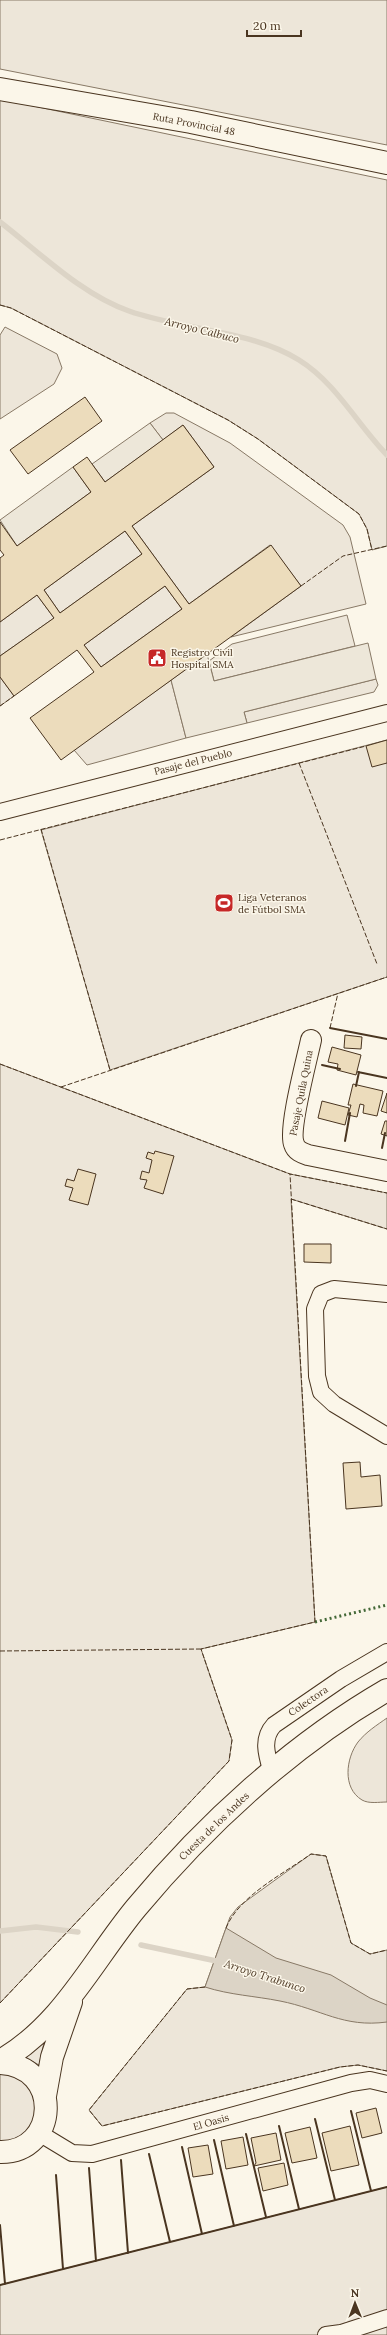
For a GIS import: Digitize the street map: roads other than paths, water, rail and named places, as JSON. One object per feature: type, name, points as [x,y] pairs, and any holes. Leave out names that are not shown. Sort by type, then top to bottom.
[{"type":"main road","name":"Ruta Provincial 48","points":[[4,90],[191,122],[387,164]]},
{"type":"main road","name":"Cuesta de los Andes","points":[[0,2062],[29,2040],[73,1995],[115,1934],[163,1877],[216,1823],[272,1773],[331,1726],[387,1690]]},
{"type":"main road","name":"Cuesta de los Andes","points":[[45,2096],[56,2044],[73,1995]]},
{"type":"main road","points":[[0,2062],[22,2067],[32,2074],[40,2084],[45,2096],[47,2109],[44,2121],[38,2133],[30,2142],[18,2149],[0,2152]]},
{"type":"street","name":"Pasaje del Pueblo","points":[[0,812],[387,713]]},
{"type":"street","name":"Pasaje Quila Quina","points":[[312,1040],[293,1129],[294,1146],[297,1150],[308,1155],[387,1171]]},
{"type":"street","points":[[387,1294],[334,1289],[322,1294],[315,1309],[317,1376],[321,1392],[334,1404],[387,1436]]},
{"type":"street","name":"Colectora","points":[[272,1773],[266,1746],[268,1734],[274,1725],[341,1679],[387,1652]]},
{"type":"street","name":"El Oasis","points":[[38,2133],[72,2152],[92,2154],[351,2083],[370,2080],[387,2084]]},
{"type":"street","points":[[326,2335],[341,2333],[387,2318]]},
{"type":"water","points":[[226,1928],[276,1958],[331,1975],[370,1998],[387,2005],[387,2022],[371,2023],[345,2020],[295,2004],[224,1992],[205,1987]]},
{"type":"waterway","name":"Arroyo Calbuco","points":[[0,222],[78,284],[94,295],[112,304],[150,317],[260,342],[299,360],[324,380],[346,404],[387,455]]},
{"type":"waterway","name":"Arroyo Trabunco","points":[[0,1931],[36,1927],[78,1932]]},
{"type":"waterway","name":"Arroyo Trabunco","points":[[141,1945],[221,1962]]},
{"type":"place","name":"Registro Civil Hospital SMA","points":[[157,658]]},
{"type":"place","name":"Liga Veteranos de Fútbol SMA","points":[[224,903]]}]
